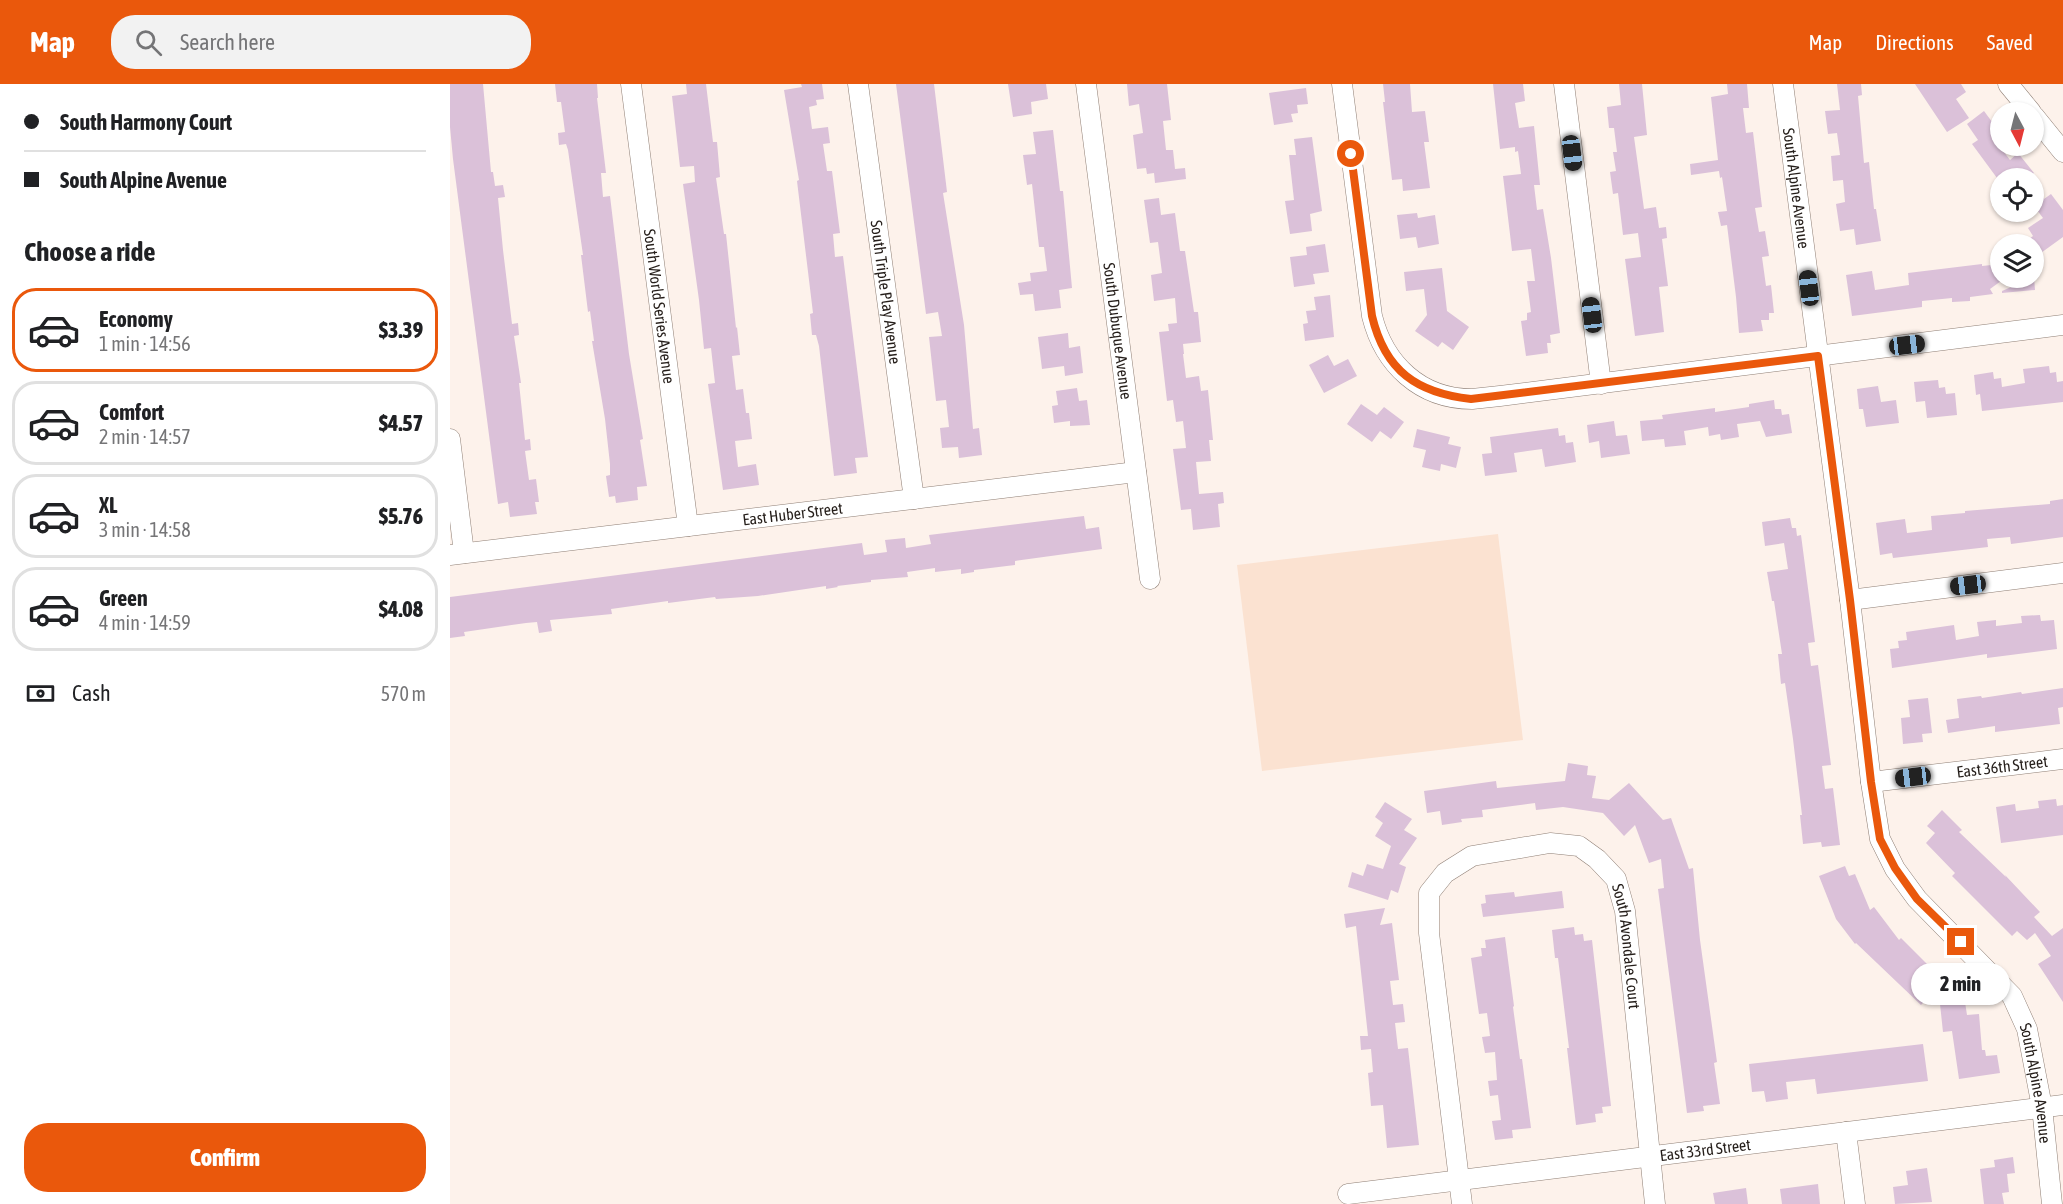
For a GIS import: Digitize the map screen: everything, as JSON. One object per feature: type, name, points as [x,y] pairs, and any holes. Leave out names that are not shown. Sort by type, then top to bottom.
[{"type":"street","name":"South World Series Avenue","points":[[631,84],[688,526]]},
{"type":"street","name":"South Triple Play Avenue","points":[[858,84],[914,499]]},
{"type":"street","name":"South Dubuque Avenue","points":[[1086,84],[1150,579]]},
{"type":"street","points":[[1342,84],[1372,316],[1381,345],[1401,372],[1437,393],[1471,399],[2063,326]]},
{"type":"street","points":[[1564,84],[1600,384]]},
{"type":"street","name":"South Alpine Avenue","points":[[1783,84],[1880,839],[1895,868],[1917,899],[2012,996],[2027,1029],[2042,1107],[2052,1204]]},
{"type":"street","points":[[2008,84],[2023,102]]},
{"type":"street","points":[[2044,128],[2063,152]]},
{"type":"street","points":[[450,439],[457,554]]},
{"type":"street","name":"East Huber Street","points":[[457,554],[1137,472]]},
{"type":"street","points":[[1850,600],[2063,573]]},
{"type":"street","name":"East 36th Street","points":[[1871,782],[2063,759]]},
{"type":"street","name":"South Avondale Court","points":[[1462,1204],[1428,933],[1429,893],[1445,873],[1472,856],[1550,843],[1578,846],[1597,859],[1616,879],[1624,911],[1656,1204]]},
{"type":"street","name":"East 33rd Street","points":[[1348,1194],[2063,1105]]},
{"type":"street","points":[[1846,1132],[1855,1204]]},
{"type":"shaded area","points":[[1498,534],[1523,740],[1262,771],[1237,565]]},
{"type":"building","points":[[450,84],[483,84],[491,172],[493,172],[495,186],[503,185],[505,197],[498,198],[503,250],[512,324],[518,323],[519,335],[514,336],[521,383],[519,383],[525,440],[530,439],[531,450],[525,451],[529,480],[536,479],[539,502],[535,502],[537,514],[510,517],[508,502],[498,504],[453,159]]},
{"type":"building","points":[[555,84],[597,84],[606,173],[601,173],[603,197],[610,196],[629,354],[643,439],[640,440],[647,486],[637,487],[638,500],[616,503],[615,496],[609,497],[606,476],[610,475],[610,464],[605,419],[592,341],[594,341],[590,311],[588,312],[581,255],[583,255],[568,150],[566,144],[559,145],[558,133],[565,132],[561,102],[557,102]]},
{"type":"building","points":[[686,84],[706,84],[713,142],[717,142],[720,177],[716,178],[724,234],[726,234],[740,355],[732,356],[736,390],[743,389],[752,439],[735,441],[738,467],[756,464],[759,485],[723,490],[708,384],[715,383],[711,348],[704,349],[683,184],[695,182],[694,166],[680,167],[672,96],[687,94]]},
{"type":"building","points":[[801,84],[822,84],[824,99],[816,100],[817,105],[809,107],[812,129],[828,127],[830,143],[823,144],[827,171],[832,171],[840,233],[833,234],[835,257],[843,256],[868,457],[855,458],[857,473],[834,476],[819,346],[816,335],[812,335],[810,314],[813,313],[797,181],[799,180],[784,90],[802,87]]},
{"type":"building","points":[[896,84],[934,84],[947,192],[943,193],[964,325],[973,429],[979,428],[982,455],[959,458],[958,447],[942,448],[940,428],[949,427],[946,400],[936,401],[929,337],[942,336],[938,312],[926,314]]},
{"type":"building","points":[[1008,84],[1046,84],[1048,99],[1031,102],[1032,114],[1013,117]]},
{"type":"building","points":[[1127,84],[1167,84],[1171,120],[1163,121],[1166,150],[1173,150],[1175,169],[1185,168],[1186,179],[1155,183],[1154,173],[1147,174],[1146,168],[1137,169],[1133,135],[1143,133],[1139,104],[1129,106]]},
{"type":"building","points":[[1383,84],[1410,84],[1412,112],[1425,111],[1429,142],[1424,142],[1430,188],[1403,191],[1402,179],[1392,180]]},
{"type":"building","points":[[1493,84],[1523,84],[1525,101],[1515,103],[1519,128],[1534,126],[1540,185],[1534,185],[1537,210],[1543,209],[1560,333],[1550,335],[1551,343],[1547,343],[1548,353],[1526,356],[1521,321],[1527,320],[1527,313],[1531,312],[1527,281],[1535,281],[1531,249],[1512,251],[1503,176],[1521,174],[1518,151],[1515,152],[1515,147],[1500,149]]},
{"type":"building","points":[[1619,84],[1642,84],[1647,135],[1634,137],[1644,209],[1656,207],[1659,228],[1666,227],[1667,238],[1662,239],[1668,286],[1659,287],[1664,332],[1635,336],[1625,259],[1641,257],[1638,233],[1623,235],[1618,193],[1613,194],[1610,172],[1616,171],[1613,152],[1617,152],[1614,128],[1609,128],[1607,107],[1621,105]]},
{"type":"building","points":[[1727,84],[1747,84],[1749,108],[1743,108],[1746,133],[1753,132],[1762,207],[1755,208],[1759,232],[1765,231],[1769,256],[1762,257],[1766,286],[1771,285],[1774,313],[1769,313],[1769,320],[1761,320],[1763,331],[1739,333],[1727,225],[1721,226],[1718,212],[1727,211],[1722,177],[1720,178],[1719,171],[1691,175],[1690,164],[1718,160],[1711,97],[1728,94]]},
{"type":"building","points":[[1837,84],[1861,84],[1862,95],[1858,96],[1864,163],[1869,162],[1874,209],[1876,209],[1881,241],[1856,245],[1854,229],[1840,231],[1836,204],[1845,202],[1843,180],[1833,181],[1831,156],[1840,155],[1837,133],[1828,134],[1825,111],[1840,110]]},
{"type":"building","points":[[1915,84],[1961,84],[1966,92],[1956,99],[1969,118],[1947,132]]},
{"type":"building","points":[[1306,88],[1308,104],[1297,105],[1298,113],[1291,114],[1293,122],[1274,125],[1269,93]]},
{"type":"building","points":[[1984,111],[1990,119],[1990,156],[2007,156],[2010,160],[2015,156],[2020,156],[2030,168],[1990,168],[1972,144],[1978,140],[1967,124]]},
{"type":"building","points":[[1053,130],[1060,191],[1063,191],[1072,288],[1059,290],[1061,308],[1035,311],[1033,294],[1020,295],[1018,283],[1031,281],[1030,273],[1047,271],[1044,247],[1039,247],[1032,184],[1027,185],[1023,155],[1036,154],[1033,132]]},
{"type":"building","points":[[1312,137],[1322,211],[1310,214],[1312,231],[1290,234],[1285,201],[1294,200],[1289,155],[1296,155],[1294,139]]},
{"type":"building","points":[[2051,194],[2063,210],[2063,237],[2044,251],[2044,234],[2032,234],[2028,228],[2037,222],[2044,222],[2044,199]]},
{"type":"building","points":[[1159,198],[1161,215],[1175,213],[1180,251],[1185,251],[1194,312],[1198,312],[1201,342],[1183,344],[1183,354],[1186,378],[1199,376],[1201,391],[1208,390],[1213,440],[1209,440],[1211,461],[1196,462],[1199,494],[1223,492],[1224,503],[1218,504],[1220,527],[1193,530],[1191,509],[1181,510],[1173,449],[1186,448],[1183,421],[1176,422],[1173,400],[1167,401],[1159,332],[1169,331],[1168,324],[1177,323],[1175,298],[1154,301],[1151,275],[1162,273],[1158,242],[1150,243],[1144,200]]},
{"type":"building","points":[[1417,213],[1418,218],[1435,215],[1439,244],[1418,248],[1416,237],[1400,239],[1397,215]]},
{"type":"building","points":[[1325,244],[1329,272],[1313,274],[1315,284],[1294,287],[1290,257],[1307,255],[1306,247]]},
{"type":"building","points":[[1982,264],[1982,266],[1990,265],[1990,289],[1993,294],[1970,297],[1970,301],[1952,302],[1952,298],[1922,301],[1922,307],[1852,316],[1846,275],[1872,271],[1875,290],[1909,285],[1908,273]]},
{"type":"building","points":[[1442,268],[1447,311],[1469,327],[1453,350],[1442,342],[1438,347],[1415,331],[1427,315],[1424,289],[1406,291],[1404,272]]},
{"type":"building","points":[[2009,288],[2035,288],[2035,290],[2002,293]]},
{"type":"building","points":[[1330,295],[1334,337],[1305,341],[1303,324],[1308,323],[1306,311],[1316,310],[1314,297]]},
{"type":"building","points":[[1068,333],[1069,348],[1080,346],[1083,373],[1065,376],[1064,366],[1042,369],[1038,337]]},
{"type":"building","points":[[1328,355],[1334,366],[1348,359],[1357,376],[1324,393],[1309,365]]},
{"type":"building","points":[[2049,366],[2050,373],[2056,372],[2057,382],[2063,381],[2063,402],[1982,411],[1980,394],[1976,395],[1974,375],[1993,372],[1994,379],[2001,378],[2002,387],[2025,383],[2023,369]]},
{"type":"building","points":[[1938,380],[1939,388],[1945,387],[1946,394],[1955,393],[1957,415],[1927,418],[1925,401],[1916,402],[1914,382]]},
{"type":"building","points":[[1878,386],[1881,402],[1896,400],[1899,423],[1866,427],[1863,409],[1859,409],[1857,389]]},
{"type":"building","points":[[1077,388],[1079,401],[1087,400],[1090,425],[1070,426],[1070,421],[1054,423],[1052,406],[1058,405],[1056,391]]},
{"type":"building","points":[[1774,400],[1775,409],[1781,409],[1782,415],[1789,414],[1792,433],[1766,437],[1760,421],[1737,424],[1739,437],[1721,440],[1720,434],[1709,436],[1708,427],[1684,431],[1686,445],[1665,447],[1664,439],[1642,441],[1640,421],[1663,419],[1662,415],[1715,408],[1715,412],[1749,407],[1749,404]]},
{"type":"building","points":[[1361,404],[1377,415],[1384,407],[1404,422],[1391,439],[1380,431],[1372,442],[1347,424]]},
{"type":"building","points":[[1614,421],[1616,436],[1627,435],[1630,454],[1601,458],[1599,441],[1589,443],[1587,425]]},
{"type":"building","points":[[1558,428],[1559,436],[1565,435],[1566,443],[1573,442],[1576,462],[1545,467],[1542,449],[1514,453],[1517,472],[1485,476],[1482,454],[1492,453],[1490,437]]},
{"type":"building","points":[[1417,429],[1450,437],[1448,444],[1461,447],[1456,468],[1441,464],[1440,471],[1422,467],[1426,450],[1413,447]]},
{"type":"building","points":[[2063,499],[2063,537],[2011,544],[2010,537],[1987,539],[1988,547],[1893,558],[1892,553],[1880,555],[1876,523],[1905,519],[1907,533],[1932,530],[1931,516],[2050,504],[2050,501]]},
{"type":"building","points":[[1084,516],[1086,529],[1099,527],[1102,549],[1015,561],[1015,565],[974,570],[974,572],[961,574],[961,569],[935,572],[935,568],[907,572],[908,577],[871,580],[871,582],[826,589],[826,586],[758,596],[716,599],[715,597],[668,603],[668,601],[611,609],[612,614],[550,620],[552,631],[539,633],[537,622],[464,632],[465,636],[450,638],[450,597],[862,543],[864,555],[887,552],[885,540],[905,538],[906,548],[931,544],[929,535]]},
{"type":"building","points":[[1790,518],[1792,528],[1796,528],[1797,536],[1801,535],[1815,642],[1808,643],[1811,666],[1818,665],[1831,765],[1822,766],[1825,789],[1833,788],[1840,845],[1822,847],[1821,842],[1803,844],[1793,739],[1785,683],[1781,684],[1778,654],[1782,654],[1767,572],[1788,569],[1784,543],[1765,546],[1762,522]]},
{"type":"building","points":[[2040,615],[2041,621],[2054,620],[2057,649],[1987,658],[1987,654],[1892,668],[1890,649],[1899,648],[1898,641],[1907,640],[1906,632],[1954,625],[1956,640],[1979,636],[1977,622],[1996,620],[1996,626],[2022,623],[2021,616]]},
{"type":"building","points":[[2063,688],[2063,707],[2058,708],[2060,724],[1995,732],[1995,726],[1948,733],[1946,720],[1959,718],[1957,699]]},
{"type":"building","points":[[1928,698],[1932,733],[1922,734],[1923,742],[1903,744],[1901,718],[1910,717],[1908,700]]},
{"type":"building","points":[[1568,763],[1588,766],[1587,775],[1596,776],[1592,798],[1609,800],[1629,783],[1663,820],[1671,818],[1689,869],[1693,868],[1720,1104],[1703,1106],[1704,1111],[1687,1113],[1658,889],[1664,888],[1661,859],[1649,863],[1635,825],[1624,836],[1603,813],[1563,807],[1536,810],[1535,803],[1482,810],[1483,817],[1461,819],[1462,822],[1442,825],[1440,811],[1427,813],[1424,791],[1496,781],[1497,788],[1565,781]]},
{"type":"building","points":[[2056,799],[2057,806],[2063,805],[2063,835],[2001,843],[1996,807],[2015,804],[2016,811],[2039,808],[2038,801]]},
{"type":"building","points":[[1385,802],[1412,819],[1404,830],[1417,838],[1399,864],[1406,867],[1398,893],[1391,890],[1388,900],[1348,887],[1352,872],[1363,876],[1367,864],[1383,869],[1391,846],[1375,836],[1383,823],[1375,817]]},
{"type":"building","points":[[1942,810],[1962,830],[1959,832],[2040,912],[2034,917],[2052,936],[2063,928],[2063,1002],[2038,964],[2051,956],[2035,933],[2027,940],[2017,931],[2012,936],[1952,876],[1955,873],[1926,843],[1935,833],[1927,826]]},
{"type":"building","points":[[1845,866],[1849,876],[1855,874],[1870,910],[1874,907],[1899,940],[1901,938],[1945,979],[1921,1005],[1855,944],[1836,919],[1819,876]]},
{"type":"building","points":[[1562,891],[1564,908],[1483,917],[1481,904],[1486,903],[1485,895],[1514,892],[1515,897]]},
{"type":"building","points":[[1385,908],[1380,925],[1392,923],[1399,980],[1390,981],[1393,1005],[1403,1004],[1405,1022],[1395,1023],[1398,1049],[1408,1048],[1419,1145],[1387,1148],[1383,1105],[1371,1106],[1368,1073],[1373,1072],[1371,1049],[1361,1050],[1360,1036],[1368,1036],[1356,926],[1346,928],[1344,914]]},
{"type":"building","points":[[1574,927],[1575,935],[1583,934],[1584,941],[1592,940],[1611,1106],[1602,1107],[1603,1113],[1595,1114],[1596,1122],[1576,1125],[1558,958],[1555,958],[1552,930]]},
{"type":"building","points":[[1505,937],[1531,1128],[1512,1130],[1513,1138],[1495,1140],[1492,1121],[1501,1120],[1498,1095],[1490,1096],[1488,1081],[1497,1080],[1495,1052],[1485,1053],[1482,1037],[1490,1036],[1487,1013],[1479,1014],[1471,958],[1482,956],[1481,948],[1486,948],[1485,940]]},
{"type":"building","points":[[1965,1002],[1967,1015],[1979,1014],[1982,1050],[1985,1050],[1986,1056],[1997,1055],[2000,1073],[1959,1079],[1952,1031],[1943,1032],[1940,1004]]},
{"type":"building","points":[[1923,1044],[1928,1081],[1817,1094],[1815,1079],[1786,1082],[1788,1099],[1766,1102],[1764,1091],[1752,1092],[1749,1064]]},
{"type":"building","points":[[2013,1157],[2015,1173],[2007,1174],[2009,1192],[2002,1193],[2004,1204],[1984,1204],[1980,1169],[1995,1167],[1994,1160]]},
{"type":"building","points":[[1927,1168],[1932,1202],[1895,1204],[1893,1187],[1908,1185],[1906,1171]]},
{"type":"building","points":[[1818,1184],[1820,1204],[1782,1204],[1780,1189]]},
{"type":"building","points":[[1746,1188],[1748,1204],[1715,1204],[1713,1193]]},
{"type":"route","points":[[1351,154],[1372,316],[1377,336],[1401,372],[1437,393],[1471,399],[1818,356],[1880,839],[1895,868],[1917,899],[1961,942]]}]
